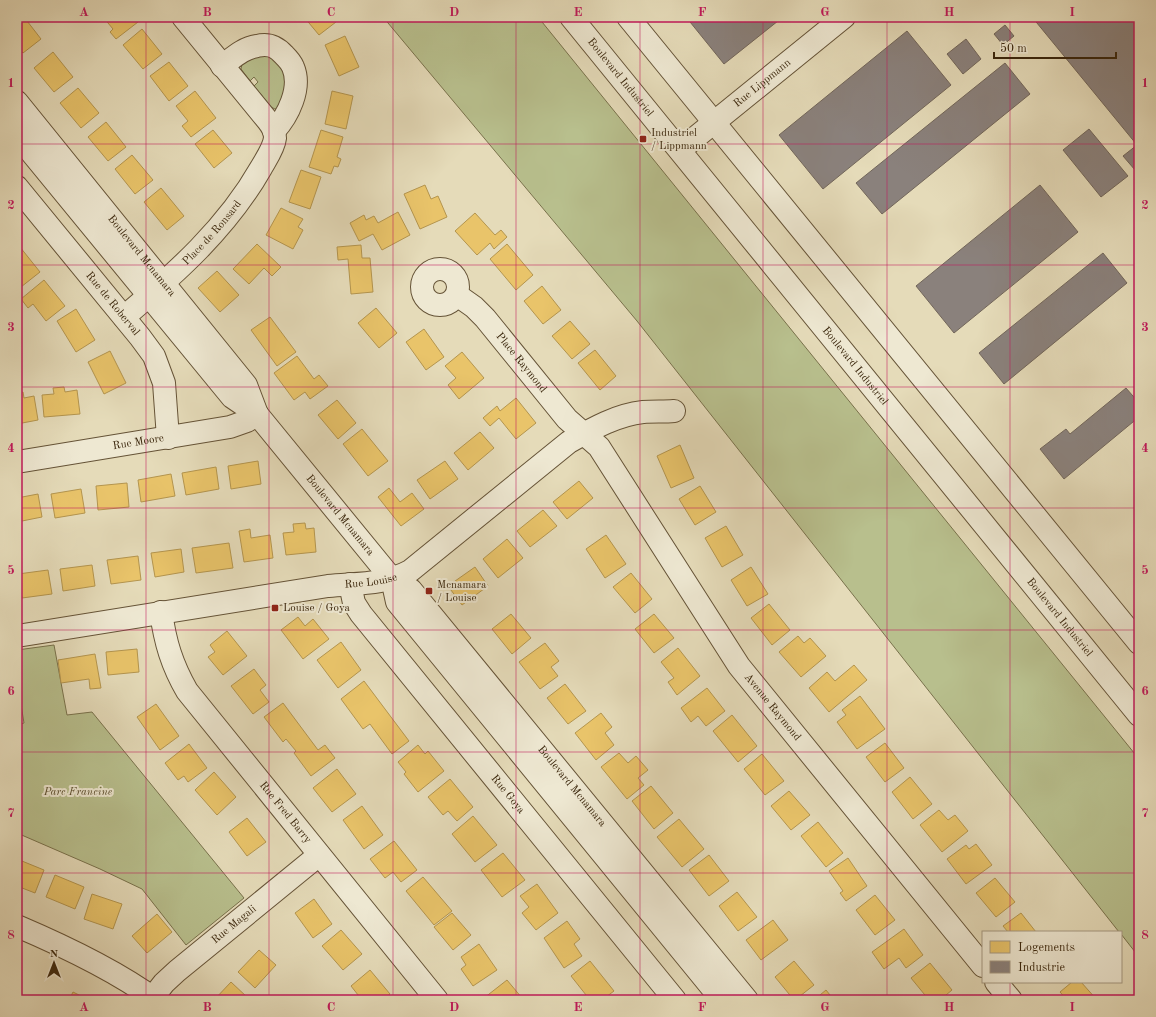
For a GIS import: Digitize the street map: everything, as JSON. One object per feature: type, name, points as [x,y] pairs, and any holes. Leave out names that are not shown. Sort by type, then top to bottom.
[{"type":"street","points":[[183,17],[222,66],[266,117],[274,132]]},
{"type":"street","name":"Boulevard Industriel","points":[[572,17],[1139,715]]},
{"type":"street","points":[[628,17],[1139,643]]},
{"type":"street","name":"Rue Lippmann","points":[[680,150],[844,17]]},
{"type":"street","name":"Place de Ronsard","points":[[124,317],[156,290],[207,241],[239,204],[256,178],[271,150],[275,139],[274,132],[287,114],[295,90],[296,74],[289,60],[276,48],[262,45],[250,47],[222,66]]},
{"type":"street","name":"Boulevard Mcnamara","points":[[17,102],[156,290]]},
{"type":"street","name":"Boulevard Mcnamara","points":[[17,135],[156,290],[246,385],[257,414],[392,579],[411,590],[747,1000]]},
{"type":"street","name":"Rue de Roberval","points":[[17,187],[147,345],[154,356],[161,373],[166,392],[168,438]]},
{"type":"street","name":"Place Raymond","points":[[457,295],[474,307],[485,318],[567,419],[583,433]]},
{"type":"street","name":"Rue Louise","points":[[17,636],[328,586],[371,583],[392,579],[410,571],[565,444],[583,433],[623,416],[643,412],[674,411]]},
{"type":"street","name":"Rue Moore","points":[[17,462],[237,426],[247,422],[257,414]]},
{"type":"street","name":"Avenue Raymond","points":[[583,433],[595,443],[600,450],[739,666],[982,965]]},
{"type":"street","name":"Boulevard Mcnamara","points":[[392,579],[397,602],[722,1000]]},
{"type":"street","name":"Rue Goya","points":[[350,584],[354,603],[361,614],[675,1000]]},
{"type":"street","name":"Rue Fred Barry","points":[[161,612],[164,635],[170,656],[187,691],[437,1000]]},
{"type":"street","name":"Rue Magali","points":[[154,999],[164,983],[177,971],[319,855]]},
{"type":"street","points":[[17,926],[91,961],[154,999]]},
{"type":"street","points":[[997,983],[1011,1000]]},
{"type":"green space","points":[[383,17],[538,17],[1139,759],[1139,957],[1122,935],[1122,931],[1118,931],[637,321]]},
{"type":"green space","points":[[259,54],[273,55],[289,79],[278,108],[275,109],[271,107],[254,86],[258,82],[254,77],[250,81],[241,69],[242,64]]},
{"type":"green space","name":"Parc Francine","points":[[54,645],[67,715],[92,712],[244,898],[186,945],[142,889],[17,833],[17,725],[24,723],[17,681],[17,650]]},
{"type":"building: Logements","points":[[17,17],[24,17],[41,39],[23,53],[17,46]]},
{"type":"building: Logements","points":[[103,17],[134,17],[138,22],[116,39],[110,32],[113,29]]},
{"type":"building: Logements","points":[[304,17],[332,17],[336,22],[319,35]]},
{"type":"building: Logements","points":[[142,29],[162,54],[143,69],[123,45]]},
{"type":"building: Logements","points":[[345,36],[359,67],[339,76],[325,45]]},
{"type":"building: Logements","points":[[53,52],[73,77],[54,92],[34,68]]},
{"type":"building: Logements","points":[[169,62],[188,86],[169,101],[150,76]]},
{"type":"building: Logements","points":[[78,88],[99,113],[81,128],[60,103]]},
{"type":"building: Logements","points":[[195,91],[216,118],[191,137],[182,126],[188,121],[176,106]]},
{"type":"building: Logements","points":[[332,91],[353,96],[346,129],[325,124]]},
{"type":"building: Logements","points":[[106,122],[126,147],[108,161],[88,137]]},
{"type":"building: Logements","points":[[213,130],[232,153],[214,168],[195,144]]},
{"type":"building: Logements","points":[[321,130],[343,137],[337,157],[341,159],[338,167],[334,166],[331,174],[309,167]]},
{"type":"building: Logements","points":[[132,155],[153,180],[135,194],[115,169]]},
{"type":"building: Logements","points":[[301,170],[321,177],[310,209],[289,202]]},
{"type":"building: Logements","points":[[425,185],[431,199],[438,196],[447,217],[420,229],[404,194]]},
{"type":"building: Logements","points":[[161,188],[184,216],[167,230],[144,202]]},
{"type":"building: Logements","points":[[281,208],[303,219],[298,227],[303,230],[293,249],[266,235]]},
{"type":"building: Logements","points":[[398,212],[410,235],[382,250],[373,234],[359,241],[350,223],[364,215],[366,220],[374,216],[378,223]]},
{"type":"building: Logements","points":[[475,213],[495,235],[501,230],[507,237],[494,249],[490,243],[477,255],[455,231]]},
{"type":"building: Logements","points":[[257,244],[281,267],[272,276],[264,268],[249,284],[233,269]]},
{"type":"building: Logements","points":[[507,244],[533,275],[516,290],[490,259]]},
{"type":"building: Logements","points":[[361,245],[362,258],[370,258],[373,292],[351,294],[348,259],[338,260],[337,247]]},
{"type":"building: Logements","points":[[20,247],[40,272],[21,287],[17,282],[17,249]]},
{"type":"building: Logements","points":[[217,271],[239,295],[220,312],[198,288]]},
{"type":"building: Logements","points":[[44,280],[65,306],[46,321],[33,304],[28,308],[21,299]]},
{"type":"building: Logements","points":[[542,286],[561,310],[543,324],[524,301]]},
{"type":"building: Logements","points":[[376,308],[397,333],[379,348],[358,323]]},
{"type":"building: Logements","points":[[76,309],[95,340],[76,352],[57,321]]},
{"type":"building: Logements","points":[[270,317],[296,352],[277,366],[251,330]]},
{"type":"building: Logements","points":[[570,321],[590,344],[572,359],[552,336]]},
{"type":"building: Logements","points":[[424,329],[444,357],[426,370],[406,342]]},
{"type":"building: Logements","points":[[595,350],[616,376],[600,390],[578,363]]},
{"type":"building: Logements","points":[[110,351],[126,383],[104,394],[88,362]]},
{"type":"building: Logements","points":[[462,352],[484,378],[459,399],[448,385],[456,378],[445,366]]},
{"type":"building: Logements","points":[[297,356],[314,379],[319,375],[328,386],[310,399],[305,392],[294,400],[274,373]]},
{"type":"building: Logements","points":[[64,387],[65,392],[77,390],[80,414],[44,417],[42,395],[54,394],[53,388]]},
{"type":"building: Logements","points":[[23,392],[24,398],[34,396],[38,420],[17,424],[17,393]]},
{"type":"building: Logements","points":[[516,398],[536,423],[516,439],[499,418],[490,426],[483,418],[497,406],[500,411]]},
{"type":"building: Logements","points":[[337,400],[356,423],[338,439],[318,415]]},
{"type":"building: Logements","points":[[362,429],[388,461],[368,476],[343,444]]},
{"type":"building: Logements","points":[[480,432],[494,448],[468,470],[454,453]]},
{"type":"building: Logements","points":[[680,445],[694,478],[671,488],[657,456]]},
{"type":"building: Logements","points":[[258,461],[261,484],[231,489],[228,466]]},
{"type":"building: Logements","points":[[445,461],[458,479],[430,499],[417,480]]},
{"type":"building: Logements","points":[[216,467],[219,489],[186,495],[182,473]]},
{"type":"building: Logements","points":[[171,474],[175,496],[141,502],[138,480]]},
{"type":"building: Logements","points":[[579,481],[593,498],[567,519],[553,502]]},
{"type":"building: Logements","points":[[127,483],[129,507],[98,510],[96,486]]},
{"type":"building: Logements","points":[[700,486],[716,512],[695,525],[679,499]]},
{"type":"building: Logements","points":[[389,488],[400,502],[412,493],[424,509],[401,526],[378,497]]},
{"type":"building: Logements","points":[[81,489],[85,513],[55,518],[51,494]]},
{"type":"building: Logements","points":[[38,494],[42,517],[17,522],[17,498]]},
{"type":"building: Logements","points":[[543,510],[557,526],[530,547],[517,531]]},
{"type":"building: Logements","points":[[305,523],[306,529],[314,528],[316,552],[286,555],[283,533],[294,532],[293,524]]},
{"type":"building: Logements","points":[[726,526],[743,555],[722,567],[705,538]]},
{"type":"building: Logements","points":[[250,529],[251,538],[270,535],[273,558],[244,562],[239,531]]},
{"type":"building: Logements","points":[[606,535],[626,564],[605,578],[586,549]]},
{"type":"building: Logements","points":[[507,539],[523,558],[498,578],[483,559]]},
{"type":"building: Logements","points":[[229,543],[233,568],[196,573],[192,548]]},
{"type":"building: Logements","points":[[181,549],[184,572],[155,577],[151,553]]},
{"type":"building: Logements","points":[[138,556],[141,580],[111,584],[107,560]]},
{"type":"building: Logements","points":[[92,565],[95,586],[63,591],[60,569]]},
{"type":"building: Logements","points":[[475,567],[488,586],[462,605],[448,586]]},
{"type":"building: Logements","points":[[751,567],[768,594],[747,606],[731,580]]},
{"type":"building: Logements","points":[[48,570],[52,594],[22,598],[18,574]]},
{"type":"building: Logements","points":[[631,573],[652,599],[635,613],[613,587]]},
{"type":"building: Logements","points":[[769,604],[790,630],[772,645],[751,618]]},
{"type":"building: Logements","points":[[511,614],[531,638],[512,654],[492,629]]},
{"type":"building: Logements","points":[[654,614],[674,638],[654,653],[635,629]]},
{"type":"building: Logements","points":[[298,617],[305,626],[313,619],[329,639],[303,659],[281,630]]},
{"type":"building: Logements","points":[[227,631],[247,656],[223,675],[208,657],[215,652],[210,645]]},
{"type":"building: Logements","points":[[798,636],[804,643],[810,638],[826,656],[801,677],[779,652]]},
{"type":"building: Logements","points":[[341,642],[361,670],[338,688],[317,660]]},
{"type":"building: Logements","points":[[545,643],[559,661],[551,667],[558,676],[540,689],[519,662]]},
{"type":"building: Logements","points":[[678,648],[700,676],[677,695],[668,682],[674,678],[661,662]]},
{"type":"building: Logements","points":[[137,649],[139,672],[108,675],[106,652]]},
{"type":"building: Logements","points":[[95,654],[101,688],[90,689],[89,679],[61,683],[58,660]]},
{"type":"building: Logements","points":[[854,665],[867,680],[829,712],[809,688],[827,672],[835,681]]},
{"type":"building: Logements","points":[[254,669],[266,685],[260,690],[269,702],[253,714],[231,686]]},
{"type":"building: Logements","points":[[364,681],[409,741],[392,754],[370,724],[363,729],[341,699]]},
{"type":"building: Logements","points":[[565,684],[586,711],[568,724],[547,698]]},
{"type":"building: Logements","points":[[707,688],[725,711],[706,726],[698,716],[691,722],[681,708]]},
{"type":"building: Logements","points":[[860,696],[885,729],[857,749],[837,722],[846,715],[842,710]]},
{"type":"building: Logements","points":[[283,703],[318,750],[325,745],[335,758],[311,776],[294,753],[296,751],[286,739],[283,742],[264,717]]},
{"type":"building: Logements","points":[[156,704],[179,736],[160,750],[137,717]]},
{"type":"building: Logements","points":[[601,713],[612,727],[605,733],[614,745],[596,760],[575,733]]},
{"type":"building: Logements","points":[[732,715],[757,746],[738,762],[713,731]]},
{"type":"building: Logements","points":[[885,743],[904,768],[885,782],[866,757]]},
{"type":"building: Logements","points":[[189,744],[207,768],[188,782],[184,776],[178,780],[165,763]]},
{"type":"building: Logements","points":[[418,745],[425,754],[428,751],[444,771],[418,792],[404,774],[406,772],[398,762]]},
{"type":"building: Logements","points":[[619,753],[628,763],[636,756],[648,770],[638,778],[644,785],[627,799],[601,767]]},
{"type":"building: Logements","points":[[762,754],[784,781],[765,795],[744,769]]},
{"type":"building: Logements","points":[[337,769],[356,794],[332,812],[313,788]]},
{"type":"building: Logements","points":[[214,772],[236,797],[217,815],[195,790]]},
{"type":"building: Logements","points":[[910,777],[932,804],[913,819],[892,792]]},
{"type":"building: Logements","points":[[450,779],[473,807],[457,821],[448,811],[443,815],[428,797]]},
{"type":"building: Logements","points":[[651,786],[673,813],[654,829],[632,801]]},
{"type":"building: Logements","points":[[789,791],[810,815],[791,830],[771,806]]},
{"type":"building: Logements","points":[[362,806],[383,835],[364,849],[343,820]]},
{"type":"building: Logements","points":[[939,810],[948,820],[955,815],[968,831],[942,852],[920,825]]},
{"type":"building: Logements","points":[[473,816],[497,845],[475,862],[452,834]]},
{"type":"building: Logements","points":[[247,818],[266,842],[247,856],[229,832]]},
{"type":"building: Logements","points":[[679,819],[704,849],[682,867],[657,837]]},
{"type":"building: Logements","points":[[818,822],[843,853],[826,867],[801,836]]},
{"type":"building: Logements","points":[[394,841],[417,870],[401,882],[393,872],[385,878],[370,859]]},
{"type":"building: Logements","points":[[976,844],[992,865],[966,884],[947,859],[966,845],[969,849]]},
{"type":"building: Logements","points":[[503,853],[525,880],[502,897],[481,870]]},
{"type":"building: Logements","points":[[709,855],[729,881],[709,896],[689,870]]},
{"type":"building: Logements","points":[[848,858],[867,886],[846,901],[840,893],[843,891],[829,871]]},
{"type":"building: Logements","points":[[17,859],[44,870],[35,893],[17,886]]},
{"type":"building: Logements","points":[[55,875],[84,887],[75,909],[46,897]]},
{"type":"building: Logements","points":[[423,877],[452,911],[434,925],[406,891]]},
{"type":"building: Logements","points":[[995,878],[1015,902],[996,917],[976,893]]},
{"type":"building: Logements","points":[[537,884],[558,913],[536,930],[522,913],[529,907],[520,896]]},
{"type":"building: Logements","points":[[737,892],[757,917],[738,931],[719,906]]},
{"type":"building: Logements","points":[[92,894],[122,904],[113,929],[84,919]]},
{"type":"building: Logements","points":[[875,895],[895,920],[875,935],[856,910]]},
{"type":"building: Logements","points":[[314,899],[332,924],[313,938],[295,913]]},
{"type":"building: Logements","points":[[452,913],[471,935],[453,950],[434,927]]},
{"type":"building: Logements","points":[[1021,913],[1035,931],[1007,931],[1003,926]]},
{"type":"building: Logements","points":[[157,914],[172,932],[147,953],[132,936]]},
{"type":"building: Logements","points":[[773,920],[788,940],[761,960],[746,940]]},
{"type":"building: Logements","points":[[567,921],[580,939],[574,944],[582,956],[564,968],[544,938]]},
{"type":"building: Logements","points":[[904,929],[923,955],[906,968],[899,958],[884,969],[872,952]]},
{"type":"building: Logements","points":[[341,930],[362,954],[343,970],[322,946]]},
{"type":"building: Logements","points":[[479,944],[497,970],[473,986],[461,969],[466,965],[461,957]]},
{"type":"building: Logements","points":[[259,950],[276,965],[255,988],[238,972]]},
{"type":"building: Logements","points":[[590,961],[614,991],[602,1000],[590,1000],[571,976]]},
{"type":"building: Logements","points":[[794,961],[814,985],[795,1000],[775,977]]},
{"type":"building: Logements","points":[[930,963],[952,990],[940,1000],[929,1000],[911,978]]},
{"type":"building: Logements","points":[[370,970],[390,994],[382,1000],[362,1000],[351,986]]},
{"type":"building: Logements","points":[[507,980],[522,998],[519,1000],[485,1000],[484,998]]},
{"type":"building: Logements","points":[[231,982],[248,998],[246,1000],[214,1000]]},
{"type":"building: Logements","points":[[1071,983],[1082,983],[1097,1000],[1067,1000],[1060,992]]},
{"type":"building: Logements","points":[[826,990],[834,1000],[814,1000]]},
{"type":"building: Logements","points":[[73,992],[89,1000],[69,1000]]},
{"type":"building: Industrie","points":[[686,17],[783,17],[724,64]]},
{"type":"building: Industrie","points":[[1032,17],[1139,17],[1139,167],[1135,170],[1123,156],[1137,145]]},
{"type":"building: Industrie","points":[[1005,25],[1014,36],[1003,45],[994,34]]},
{"type":"building: Industrie","points":[[907,31],[951,85],[823,189],[779,135]]},
{"type":"building: Industrie","points":[[966,39],[981,59],[963,74],[947,54]]},
{"type":"building: Industrie","points":[[1005,63],[1030,94],[882,214],[856,183]]},
{"type":"building: Industrie","points":[[1089,129],[1128,176],[1101,197],[1063,150]]},
{"type":"building: Industrie","points":[[1040,185],[1078,232],[954,333],[916,286]]},
{"type":"building: Industrie","points":[[1103,253],[1127,283],[1004,384],[979,353]]},
{"type":"building: Industrie","points":[[1126,388],[1139,403],[1139,417],[1064,479],[1040,449],[1066,429],[1070,434]]},
{"type":"place","name":"Industriel / Lippmann","points":[[643,139]]},
{"type":"place","name":"Mcnamara / Louise","points":[[429,591]]},
{"type":"place","name":"Louise / Goya","points":[[275,608]]}]
